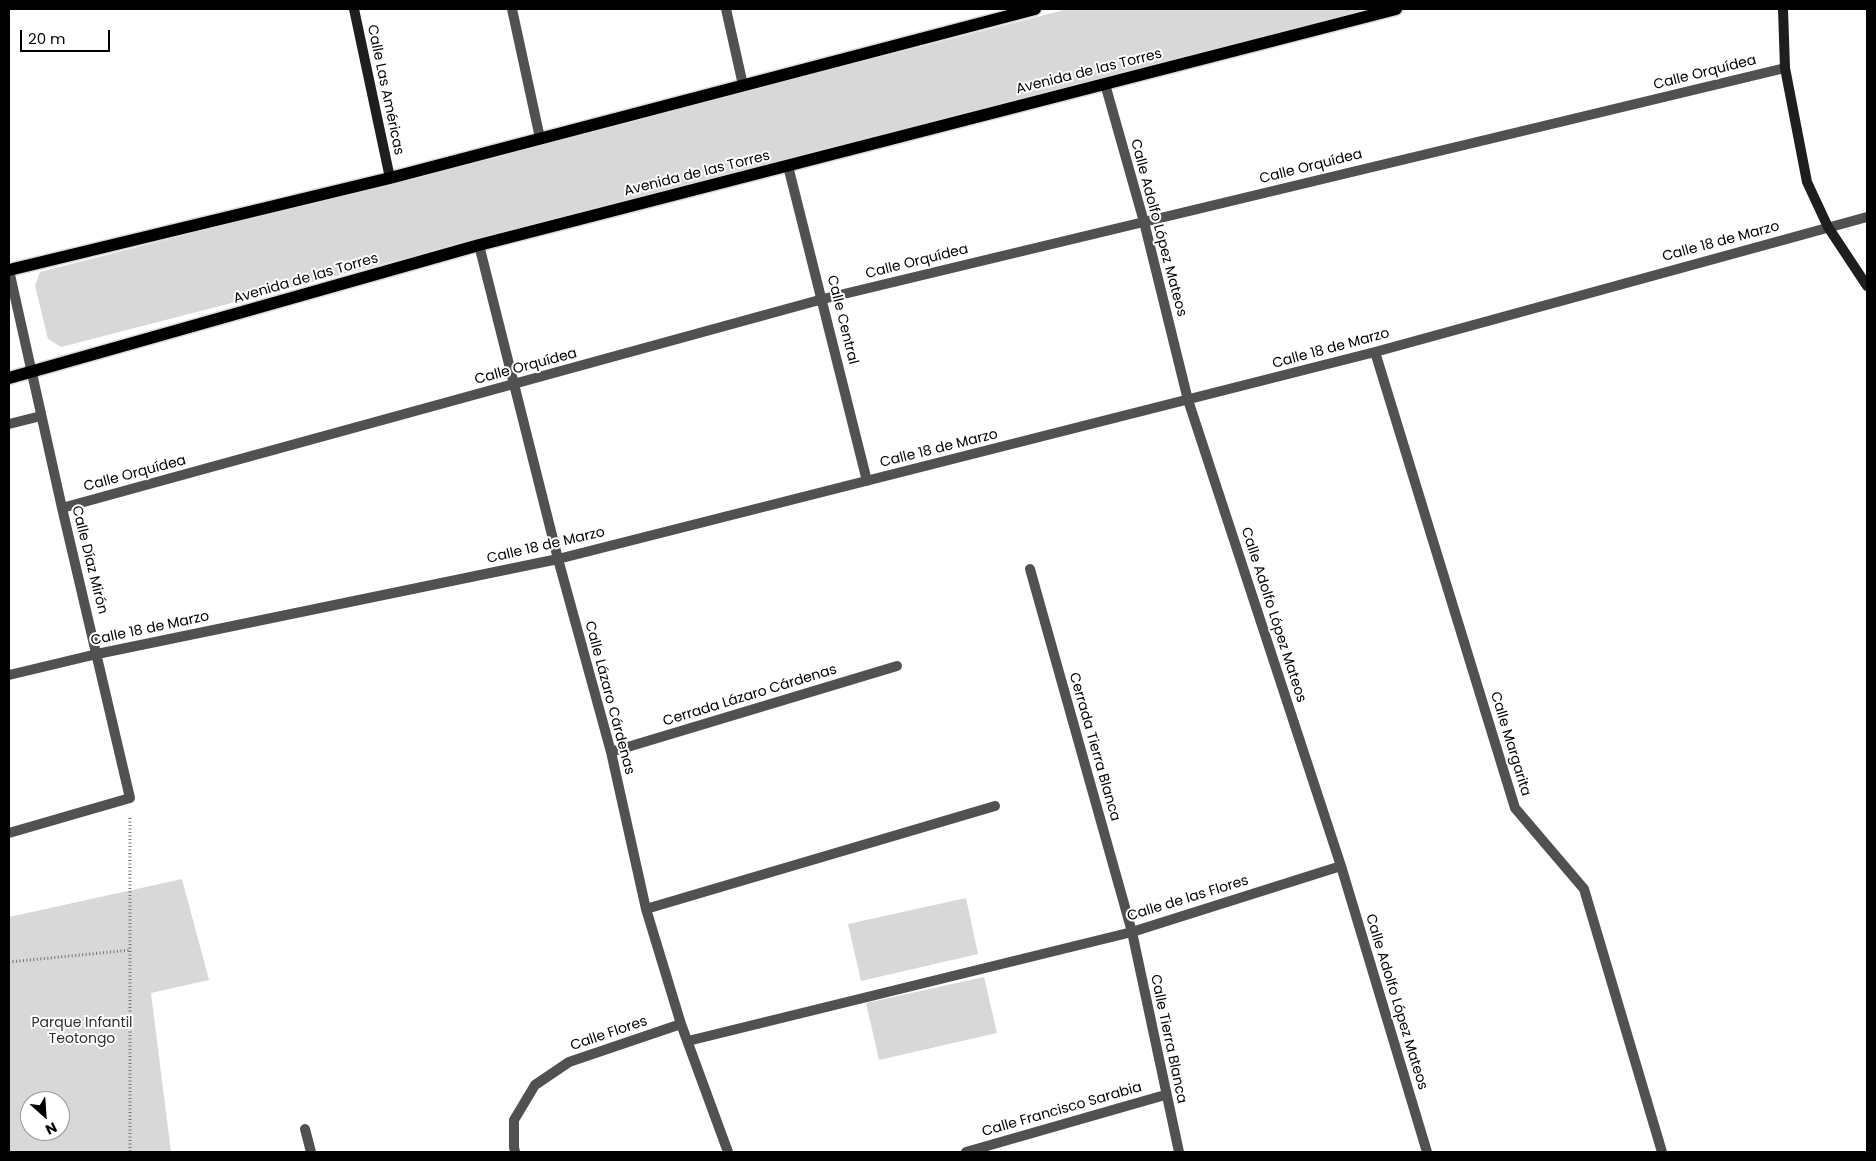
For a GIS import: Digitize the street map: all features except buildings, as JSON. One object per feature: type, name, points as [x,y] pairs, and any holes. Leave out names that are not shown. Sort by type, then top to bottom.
[{"type":"main road","points":[[9,270],[390,178],[1035,9]]},
{"type":"main road","name":"Avenida de las Torres","points":[[9,378],[480,245],[1396,9]]},
{"type":"street","name":"Calle Las Américas","points":[[354,9],[390,178]]},
{"type":"street","points":[[512,9],[540,138]]},
{"type":"street","points":[[726,9],[743,85]]},
{"type":"street","points":[[1783,9],[1785,68],[1807,182],[1828,227],[1867,286]]},
{"type":"street","name":"Calle Orquídea","points":[[62,508],[823,299],[1785,68]]},
{"type":"street","name":"Calle Adolfo López Mateos","points":[[1105,84],[1144,222],[1188,400],[1341,866],[1427,1152]]},
{"type":"street","name":"Calle Central","points":[[788,166],[823,299],[867,481]]},
{"type":"street","name":"Calle 18 de Marzo","points":[[9,675],[97,654],[558,559],[1375,352],[1867,217]]},
{"type":"street","name":"Calle Lázaro Cárdenas","points":[[480,245],[558,559],[611,752],[646,910],[681,1024],[728,1152]]},
{"type":"street","name":"Calle Díaz Mirón","points":[[9,270],[62,508],[130,798]]},
{"type":"street","name":"Calle Margarita","points":[[1375,352],[1515,808],[1584,889],[1662,1152]]},
{"type":"street","points":[[9,424],[41,416]]},
{"type":"street","name":"Cerrada Tierra Blanca","points":[[1030,569],[1132,932]]},
{"type":"street","name":"Cerrada Lázaro Cárdenas","points":[[611,752],[897,666]]},
{"type":"street","points":[[9,833],[130,798]]},
{"type":"street","points":[[646,910],[994,806]]},
{"type":"street","name":"Calle de las Flores","points":[[688,1041],[1132,932],[1341,866]]},
{"type":"street","name":"Calle Tierra Blanca","points":[[1132,932],[1165,1095],[1179,1152]]},
{"type":"street","name":"Calle Flores","points":[[515,1152],[514,1120],[535,1085],[569,1062],[681,1024]]},
{"type":"street","name":"Calle Francisco Sarabia","points":[[966,1152],[1165,1095]]},
{"type":"street","points":[[305,1129],[311,1152]]},
{"type":"path","points":[[130,798],[130,1152]]},
{"type":"path","points":[[9,962],[131,950]]},
{"type":"green space","points":[[1068,9],[1371,9],[61,347],[48,339],[35,286],[40,272]]},
{"type":"green space","name":"Parque Infantil Teotongo","points":[[182,879],[209,980],[151,993],[171,1152],[9,1152],[9,917]]},
{"type":"green space","points":[[966,898],[978,954],[861,981],[848,924]]},
{"type":"green space","points":[[984,977],[997,1033],[879,1060],[866,1003]]}]
